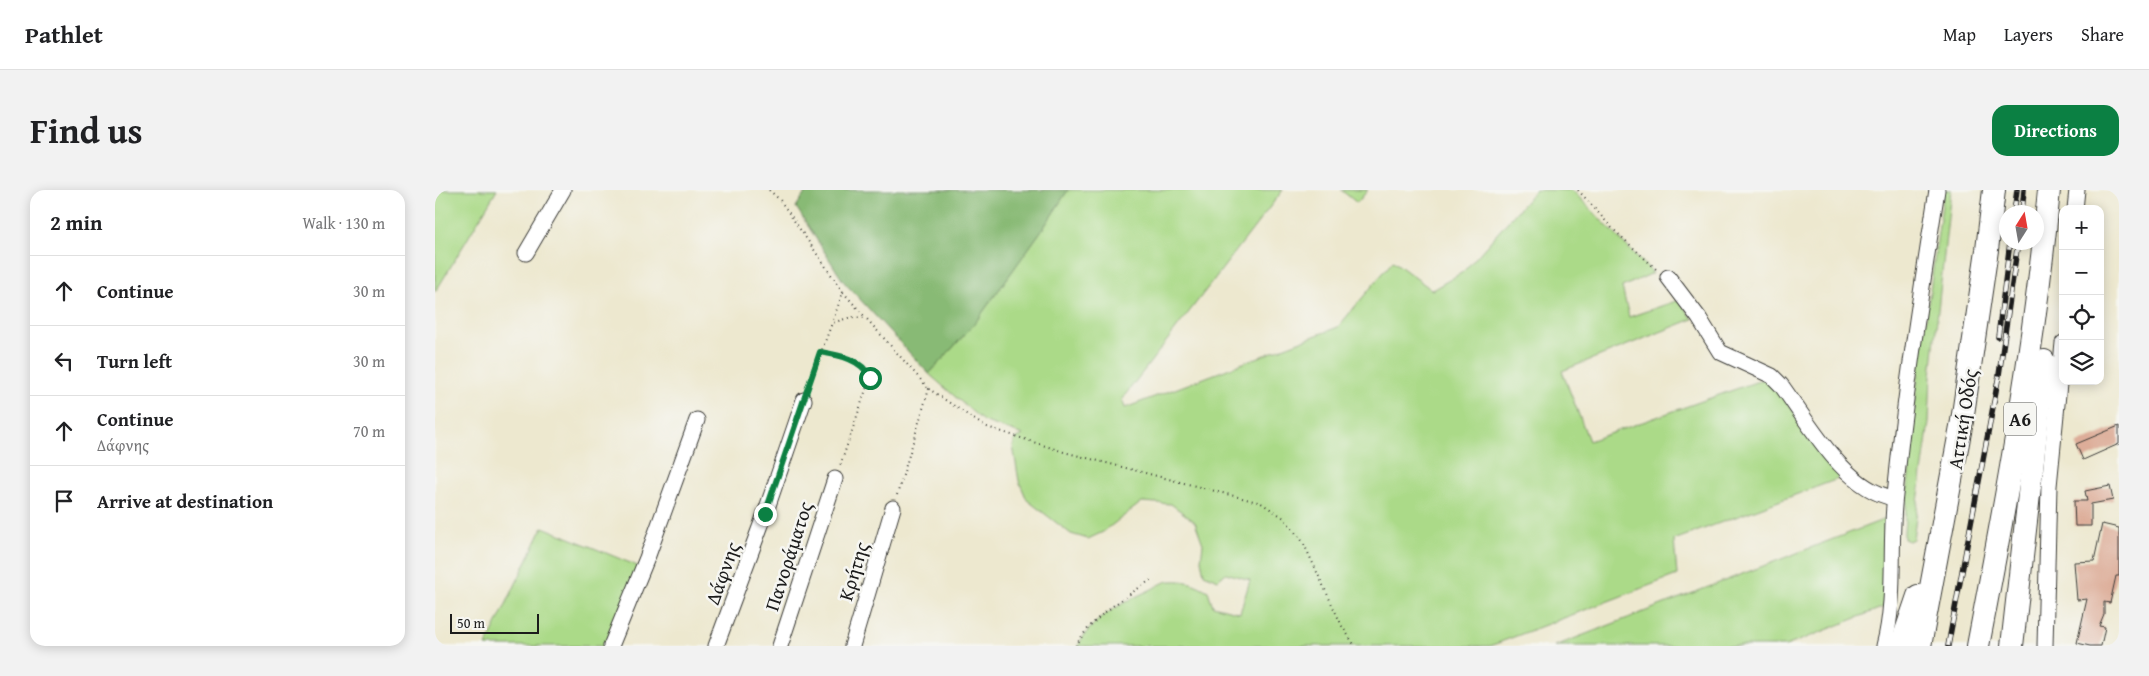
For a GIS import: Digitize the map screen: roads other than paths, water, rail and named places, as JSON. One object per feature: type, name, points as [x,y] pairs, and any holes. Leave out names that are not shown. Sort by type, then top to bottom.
[{"type":"highway","name":"Αττική Οδός","points":[[1920,646],[1962,420],[1994,190]]},
{"type":"highway","name":"Α6","points":[[1978,646],[2003,517],[2027,376],[2049,190]]},
{"type":"highway","points":[[2012,646],[2063,190]]},
{"type":"highway","points":[[1901,646],[1914,604],[1940,542]]},
{"type":"street","points":[[526,253],[563,190]]},
{"type":"street","points":[[1884,646],[1890,624],[1894,498],[1907,381],[1937,190]]},
{"type":"street","points":[[2075,205],[2077,190]]},
{"type":"street","points":[[1668,278],[1699,318],[1720,352],[1772,376],[1781,385],[1830,454],[1859,482],[1880,496],[1894,498]]},
{"type":"street","points":[[2045,646],[2049,486],[2059,384]]},
{"type":"street","name":"Δάφνης","points":[[716,646],[765,514],[804,400]]},
{"type":"street","points":[[611,646],[647,558],[697,420]]},
{"type":"street","name":"Πανοράματος","points":[[780,646],[835,479]]},
{"type":"street","name":"Κρήτης","points":[[852,646],[893,508]]},
{"type":"railway","points":[[2015,205],[2017,190]]},
{"type":"railway","points":[[2023,205],[2024,190]]},
{"type":"railway","points":[[1998,337],[2009,250]]},
{"type":"railway","points":[[1948,646],[1999,375],[2017,250]]}]
